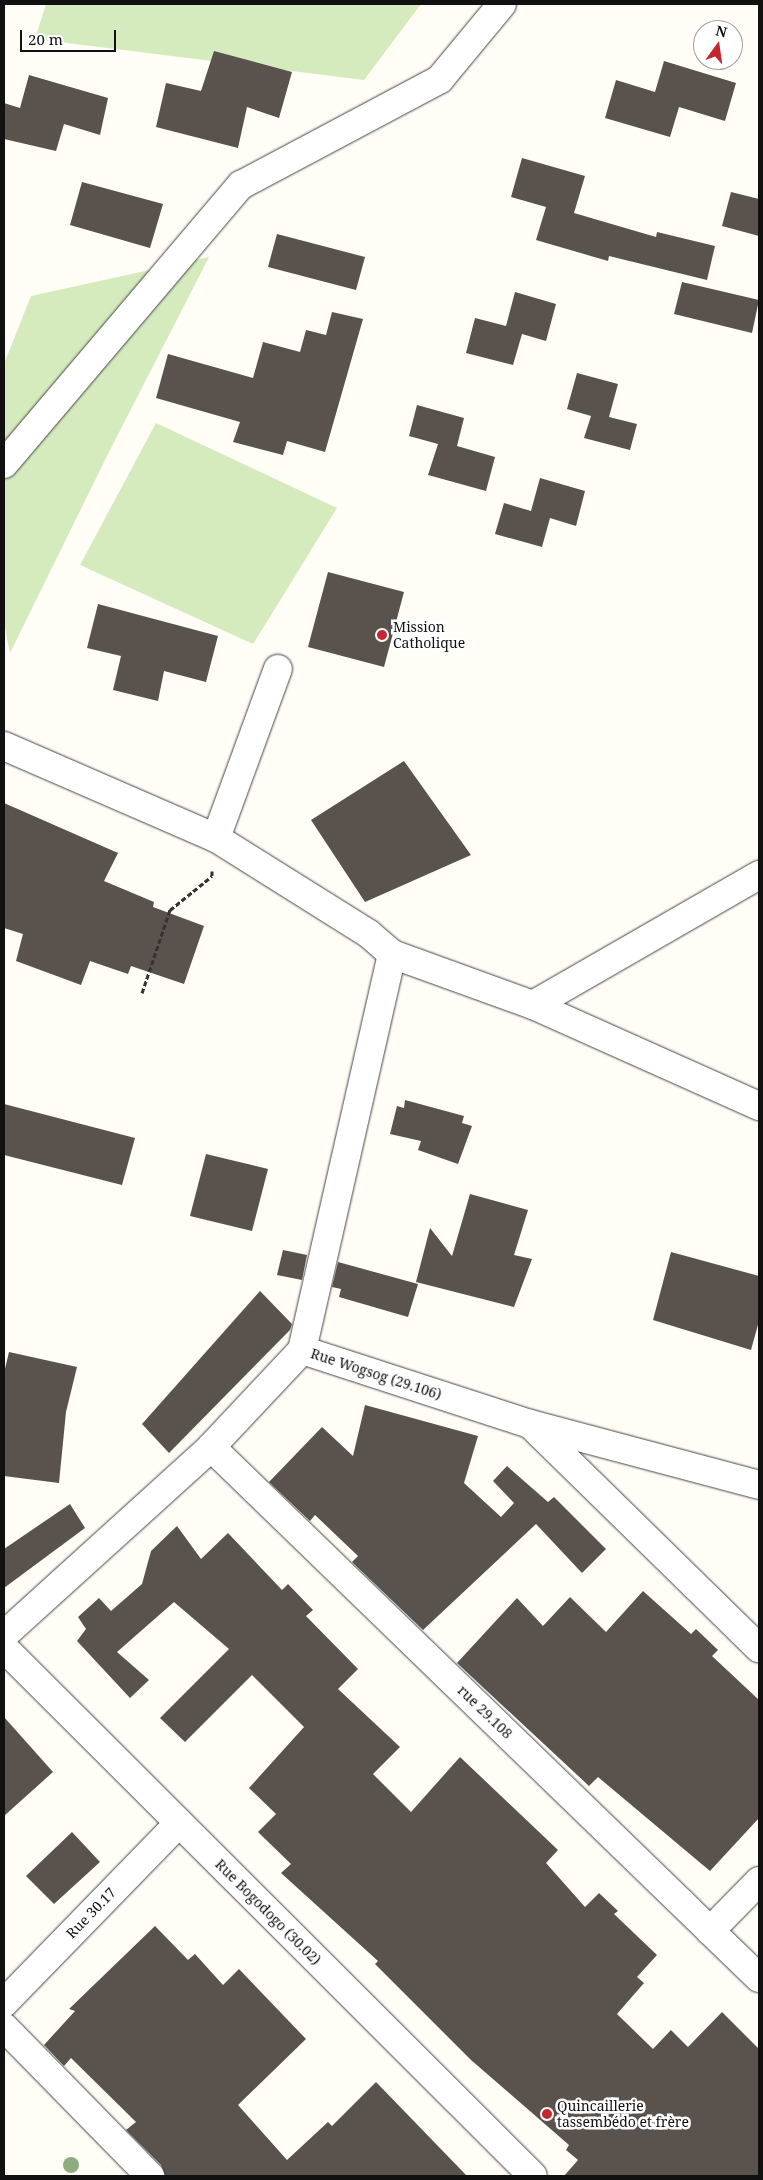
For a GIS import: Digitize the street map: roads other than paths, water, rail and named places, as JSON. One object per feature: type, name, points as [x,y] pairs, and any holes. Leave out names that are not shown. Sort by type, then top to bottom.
[{"type":"street","points":[[4,464],[241,185],[440,79],[502,4]]},
{"type":"street","points":[[216,838],[278,670]]},
{"type":"street","points":[[4,746],[216,838],[369,934],[392,954],[533,1005],[759,1106]]},
{"type":"street","points":[[533,1005],[759,875]]},
{"type":"street","points":[[302,1350],[392,954]]},
{"type":"street","name":"Rue Wogsog (29.106)","points":[[4,1635],[211,1447],[302,1350],[530,1424],[759,1485]]},
{"type":"street","points":[[530,1424],[759,1648]]},
{"type":"street","name":"rue 29.108","points":[[211,1447],[759,1978]]},
{"type":"street","name":"Rue Bogodogo (30.02)","points":[[4,1648],[533,2176]]},
{"type":"street","name":"Rue 30.17","points":[[4,2003],[179,1823]]},
{"type":"street","points":[[710,1931],[759,1881]]},
{"type":"street","points":[[4,2027],[150,2176]]},
{"type":"place","name":"Mission Catholique","points":[[382,635]]},
{"type":"place","name":"Quincaillerie tassembédo et frère","points":[[547,2114]]}]
